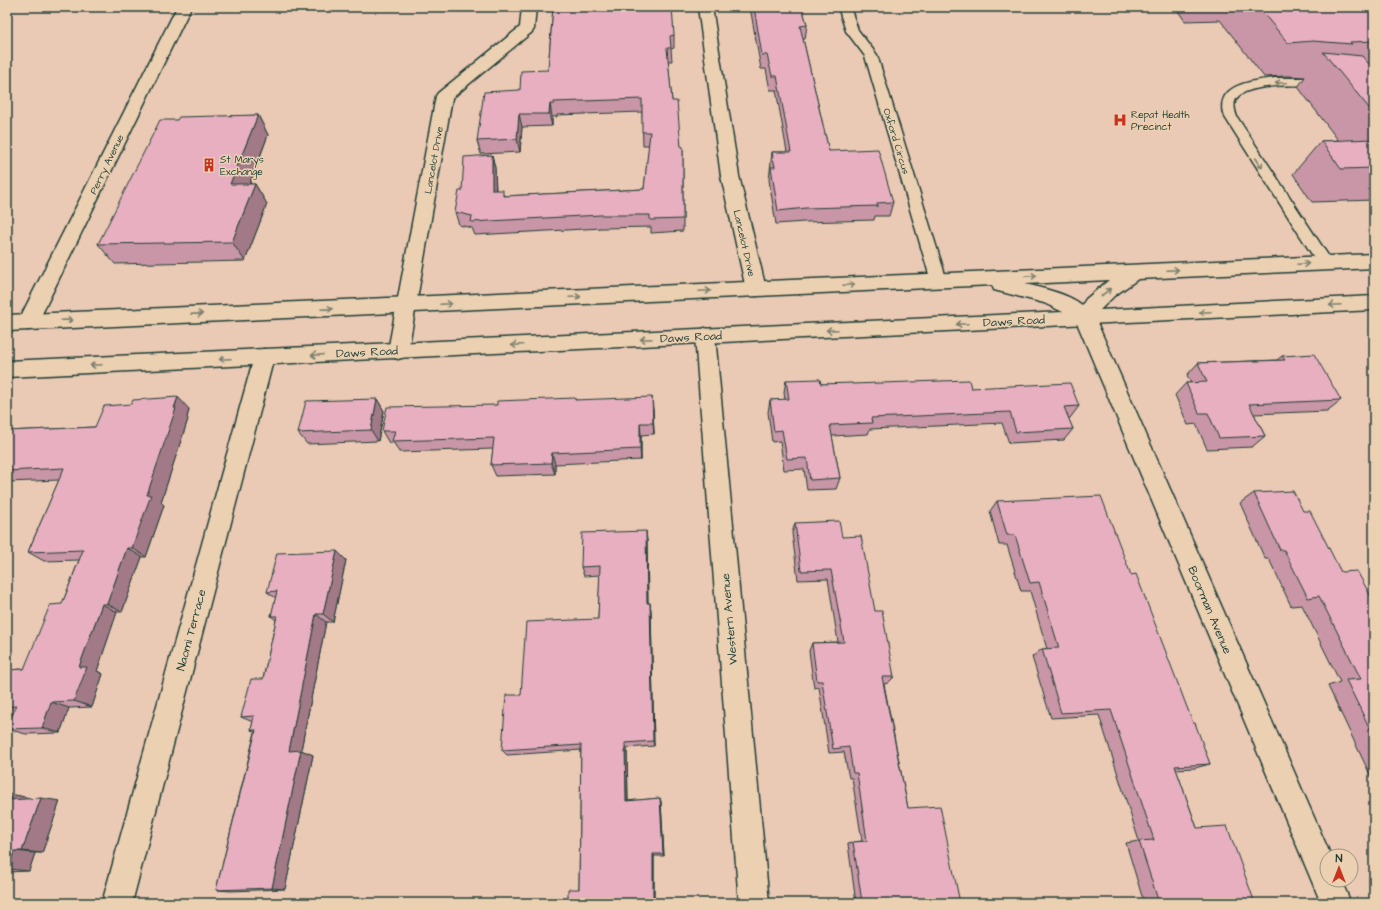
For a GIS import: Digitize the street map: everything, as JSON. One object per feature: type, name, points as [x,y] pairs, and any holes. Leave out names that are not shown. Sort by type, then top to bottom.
[{"type":"street","name":"Perry Avenue","points":[[28,322],[184,7]]},
{"type":"street","name":"Lancelot Drive","points":[[398,351],[444,96],[527,30],[529,7]]},
{"type":"street","name":"Lancelot Drive","points":[[705,7],[730,176],[756,289]]},
{"type":"street","points":[[7,323],[1374,261]]},
{"type":"street","points":[[978,279],[1049,297],[1068,305],[1085,318],[1093,304],[1107,291],[1134,272]]},
{"type":"street","name":"Daws Road","points":[[7,369],[1374,303]]},
{"type":"street","name":"Boorman Avenue","points":[[1085,318],[1336,903]]},
{"type":"street","name":"Western Avenue","points":[[704,336],[754,903]]},
{"type":"street","name":"Naomi Terrace","points":[[117,903],[264,357]]},
{"type":"lane","name":"Oxford Circus","points":[[844,7],[852,31],[871,55],[939,281]]},
{"type":"lane","points":[[1326,263],[1230,117],[1227,105],[1231,95],[1240,89],[1254,84],[1321,82],[1338,85]]},
{"type":"building","points":[[553,7],[672,7],[674,35],[670,36],[671,48],[667,48],[672,101],[677,101],[681,147],[683,147],[683,219],[650,220],[650,215],[601,215],[471,222],[472,216],[455,212],[459,191],[462,191],[464,157],[492,155],[492,190],[503,190],[503,196],[644,189],[650,132],[642,132],[642,99],[554,102],[554,104],[550,104],[549,114],[519,114],[517,139],[477,141],[484,92],[520,90],[521,71],[548,70]]},
{"type":"building","points":[[754,7],[802,7],[807,25],[800,26],[829,151],[878,149],[893,202],[877,203],[878,206],[806,208],[778,211],[771,167],[775,167],[772,152],[791,152],[777,76],[772,76],[767,55],[762,55]]},
{"type":"building","points":[[1258,7],[1374,7],[1374,41],[1350,42],[1352,44],[1313,41],[1288,43]]},
{"type":"building","points":[[1323,52],[1362,56],[1374,70],[1374,114]]},
{"type":"building","points":[[258,115],[230,184],[255,184],[232,242],[98,244],[160,120],[177,120],[179,117]]},
{"type":"building","points":[[1374,139],[1374,168],[1341,169],[1321,141]]},
{"type":"building","points":[[1314,354],[1341,400],[1249,404],[1265,436],[1219,438],[1208,413],[1199,413],[1186,383],[1207,382],[1198,363],[1285,360],[1282,356]]},
{"type":"building","points":[[820,379],[821,384],[969,380],[971,388],[1070,383],[1079,406],[1064,407],[1073,429],[1016,432],[1010,412],[871,418],[872,423],[830,425],[840,478],[810,480],[807,458],[787,459],[782,430],[774,431],[770,400],[789,399],[786,380]]},
{"type":"building","points":[[178,397],[174,408],[176,408],[147,495],[151,495],[132,548],[127,548],[107,604],[102,604],[79,667],[87,667],[74,701],[51,702],[42,728],[7,729],[16,706],[7,707],[7,670],[24,669],[50,605],[62,604],[83,550],[28,552],[64,468],[7,471],[7,431],[95,427],[104,406],[131,404],[133,400]]},
{"type":"building","points":[[652,397],[653,423],[640,423],[640,449],[552,453],[551,463],[491,465],[494,438],[392,441],[395,431],[382,431],[387,407],[497,405],[497,401]]},
{"type":"building","points":[[377,399],[371,430],[298,433],[306,401]]},
{"type":"building","points":[[1293,491],[1303,511],[1310,511],[1341,572],[1357,571],[1374,602],[1374,737],[1346,680],[1361,679],[1319,596],[1308,598],[1284,550],[1280,550],[1254,493]]},
{"type":"building","points":[[1101,496],[1131,575],[1136,574],[1210,764],[1175,766],[1197,828],[1227,826],[1255,903],[1159,903],[1139,841],[1154,840],[1111,710],[1061,713],[1042,649],[1059,648],[1039,582],[1030,583],[1015,535],[1007,535],[997,501]]},
{"type":"building","points":[[839,521],[842,537],[861,536],[875,611],[882,611],[894,677],[882,677],[908,808],[940,806],[960,903],[862,902],[853,842],[867,841],[857,773],[853,773],[849,747],[833,749],[822,681],[817,681],[812,643],[844,642],[831,570],[801,571],[795,523]]},
{"type":"building","points":[[646,531],[647,603],[650,603],[653,741],[625,743],[626,801],[660,798],[663,854],[653,854],[653,903],[568,903],[568,889],[579,889],[581,745],[502,750],[506,695],[521,695],[526,622],[598,619],[600,566],[581,567],[582,533]]},
{"type":"building","points":[[337,551],[323,614],[316,614],[289,751],[301,750],[272,888],[216,890],[256,730],[251,730],[254,716],[241,717],[251,679],[263,679],[277,616],[271,616],[277,591],[267,592],[277,553]]},
{"type":"building","points":[[7,794],[10,794],[8,800],[41,798],[22,851],[14,851],[8,869],[7,869]]},
{"type":"place","name":"Repat Health Precinct","points":[[1120,120]]},
{"type":"place","name":"St Marys Exchange","points":[[209,165]]}]
